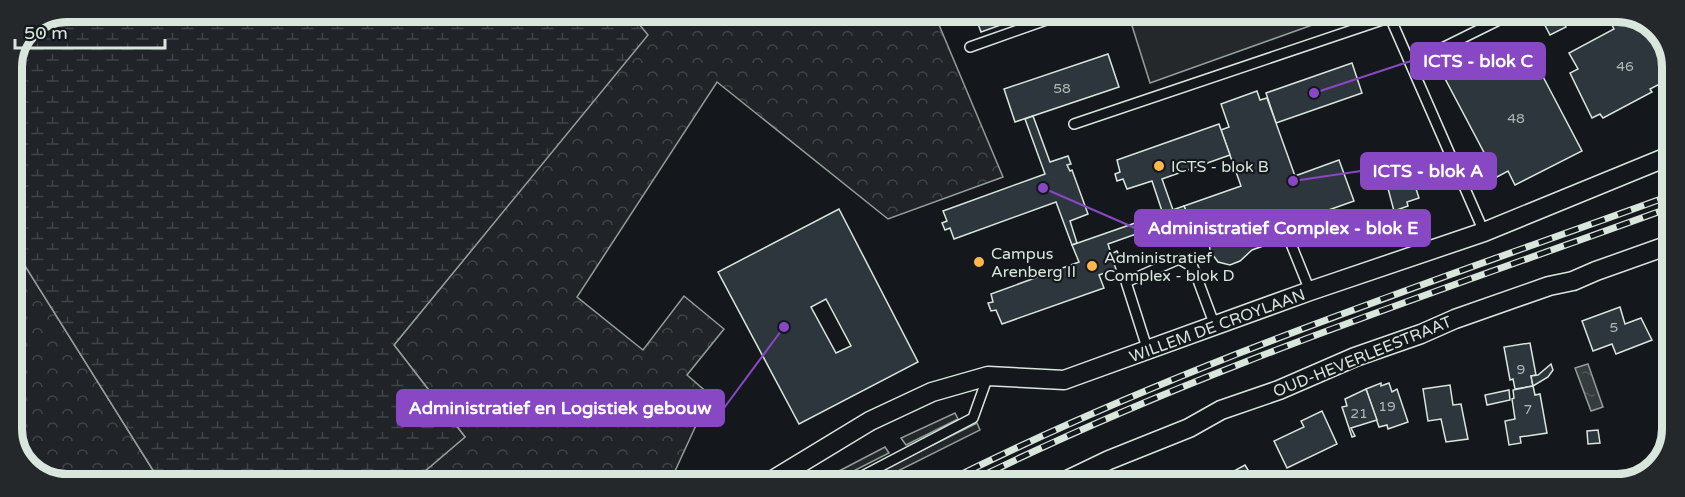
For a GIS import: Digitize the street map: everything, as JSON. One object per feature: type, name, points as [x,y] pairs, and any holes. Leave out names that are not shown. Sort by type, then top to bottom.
[{"type":"street","name":"WILLEM DE CROYLAAN","points":[[783,474],[870,421],[932,392],[988,376],[1064,380],[1310,291],[1484,232],[1662,159]]},
{"type":"street","name":"OUD-HEVERLEESTRAAT","points":[[1080,474],[1189,428],[1221,410],[1264,396],[1355,357],[1421,334],[1455,319],[1549,286],[1573,281],[1662,248]]},
{"type":"lane","points":[[970,47],[1041,22]]},
{"type":"lane","points":[[1074,124],[1372,22]]},
{"type":"lane","points":[[1392,22],[1412,63],[1484,232]]},
{"type":"lane","points":[[1412,63],[1494,22]]},
{"type":"lane","points":[[1285,229],[1310,291]]},
{"type":"lane","points":[[1148,351],[1126,282],[1179,259],[1193,267],[1215,326]]},
{"type":"lane","points":[[866,474],[973,418],[988,376]]},
{"type":"green space","points":[[68,22],[637,22],[648,35],[394,345],[465,437],[422,474],[155,474],[23,262],[22,68],[26,50],[36,36],[50,26]]},
{"type":"green space","points":[[637,22],[938,22],[1003,177],[888,219],[717,82],[577,297],[643,350],[684,296],[724,329],[687,375],[710,395],[674,474],[422,474],[465,437],[394,345],[647,35]]},
{"type":"green space","points":[[23,262],[155,474],[56,473],[43,467],[32,457],[25,444],[23,432]]},
{"type":"shaded area","points":[[1131,22],[1321,22],[1150,83]]},
{"type":"shaded area","points":[[955,413],[958,419],[906,445],[901,438]]},
{"type":"shaded area","points":[[977,423],[980,430],[892,474],[874,474]]},
{"type":"shaded area","points":[[885,447],[889,453],[848,474],[833,474]]},
{"type":"water","points":[[1588,364],[1603,407],[1591,411],[1575,368]]},
{"type":"building","points":[[977,22],[1009,22],[981,32]]},
{"type":"building","points":[[1543,22],[1563,22],[1566,27],[1550,35]]},
{"type":"building","points":[[1610,22],[1629,24],[1642,30],[1651,38],[1661,56],[1662,83],[1650,89],[1652,92],[1603,118],[1600,114],[1592,118],[1570,73],[1578,69],[1569,53],[1614,29]]},
{"type":"building","points":[[1529,50],[1582,151],[1515,185],[1508,171],[1497,177],[1441,71],[1472,55],[1482,74]]},
{"type":"building","points":[[1108,54],[1119,87],[1015,122],[1004,89]]},
{"type":"building","points":[[1352,63],[1362,93],[1276,123],[1266,93]]},
{"type":"building","points":[[1257,91],[1260,100],[1267,98],[1295,176],[1339,160],[1354,201],[1292,223],[1291,218],[1286,220],[1289,228],[1281,230],[1279,223],[1274,224],[1280,240],[1252,250],[1240,261],[1230,265],[1218,262],[1210,251],[1209,239],[1215,225],[1194,233],[1184,206],[1241,186],[1221,130],[1229,127],[1221,104]]},
{"type":"building","points":[[1033,116],[1050,162],[1068,156],[1071,164],[1067,165],[1070,171],[1072,170],[1088,214],[1070,221],[1077,243],[1072,245],[1056,202],[954,239],[950,228],[945,230],[942,223],[947,221],[943,211],[1045,174],[1025,119]]},
{"type":"building","name":"ICTS - blok B","points":[[1219,124],[1230,155],[1162,179],[1173,210],[1163,214],[1152,181],[1127,189],[1123,179],[1117,181],[1115,174],[1120,172],[1117,160]]},
{"type":"building","points":[[1406,158],[1419,198],[1407,202],[1408,206],[1394,211],[1382,166]]},
{"type":"building","name":"Administratief Complex - blok D","points":[[1184,206],[1188,216],[1176,220],[1178,226],[1169,230],[1167,223],[1108,244],[1111,254],[1117,251],[1120,258],[1113,261],[1116,269],[1099,275],[1104,288],[1002,324],[996,310],[991,311],[988,303],[993,302],[991,294],[1079,262],[1072,245]]},
{"type":"building","points":[[839,209],[918,362],[799,424],[718,272]],"holes":[[[826,299],[851,346],[836,353],[811,307]]]},
{"type":"building","points":[[1620,307],[1625,324],[1641,318],[1652,340],[1616,354],[1612,344],[1593,351],[1582,321]]},
{"type":"building","points":[[1530,343],[1536,375],[1531,376],[1533,386],[1515,389],[1513,379],[1510,380],[1504,347]]},
{"type":"building","points":[[1551,364],[1553,370],[1548,377],[1533,386],[1531,376],[1538,375]]},
{"type":"building","points":[[1381,383],[1381,386],[1389,383],[1392,392],[1397,389],[1408,422],[1388,429],[1387,425],[1379,427],[1366,389]]},
{"type":"building","points":[[1450,385],[1453,405],[1461,404],[1468,439],[1446,442],[1441,419],[1428,421],[1423,389]]},
{"type":"building","points":[[1533,386],[1535,395],[1540,394],[1547,433],[1520,437],[1521,443],[1509,445],[1505,421],[1515,419],[1513,390]]},
{"type":"building","points":[[1366,389],[1377,420],[1351,428],[1355,436],[1352,437],[1342,407],[1347,406],[1345,399]]},
{"type":"building","points":[[1509,390],[1510,400],[1487,405],[1485,395]]},
{"type":"building","points":[[1322,411],[1337,444],[1287,468],[1274,441],[1304,427],[1301,421]]},
{"type":"building","points":[[1598,430],[1600,443],[1588,444],[1587,431]]},
{"type":"building","points":[[1245,465],[1250,474],[1228,474]]},
{"type":"railway","points":[[963,474],[1031,441],[1211,364],[1395,294],[1662,199]]},
{"type":"railway","points":[[987,474],[1138,405],[1226,369],[1662,211]]},
{"type":"place","name":"ICTS - blok C","points":[[1314,93]]},
{"type":"place","name":"ICTS - blok B","points":[[1159,166]]},
{"type":"place","name":"ICTS - blok A","points":[[1293,181]]},
{"type":"place","name":"Administratief Complex - blok E","points":[[1043,188]]},
{"type":"place","name":"Campus Arenberg II","points":[[979,262]]},
{"type":"place","name":"Administratief Complex - blok D","points":[[1092,266]]},
{"type":"place","name":"Administratief en Logistiek gebouw","points":[[784,327]]}]
